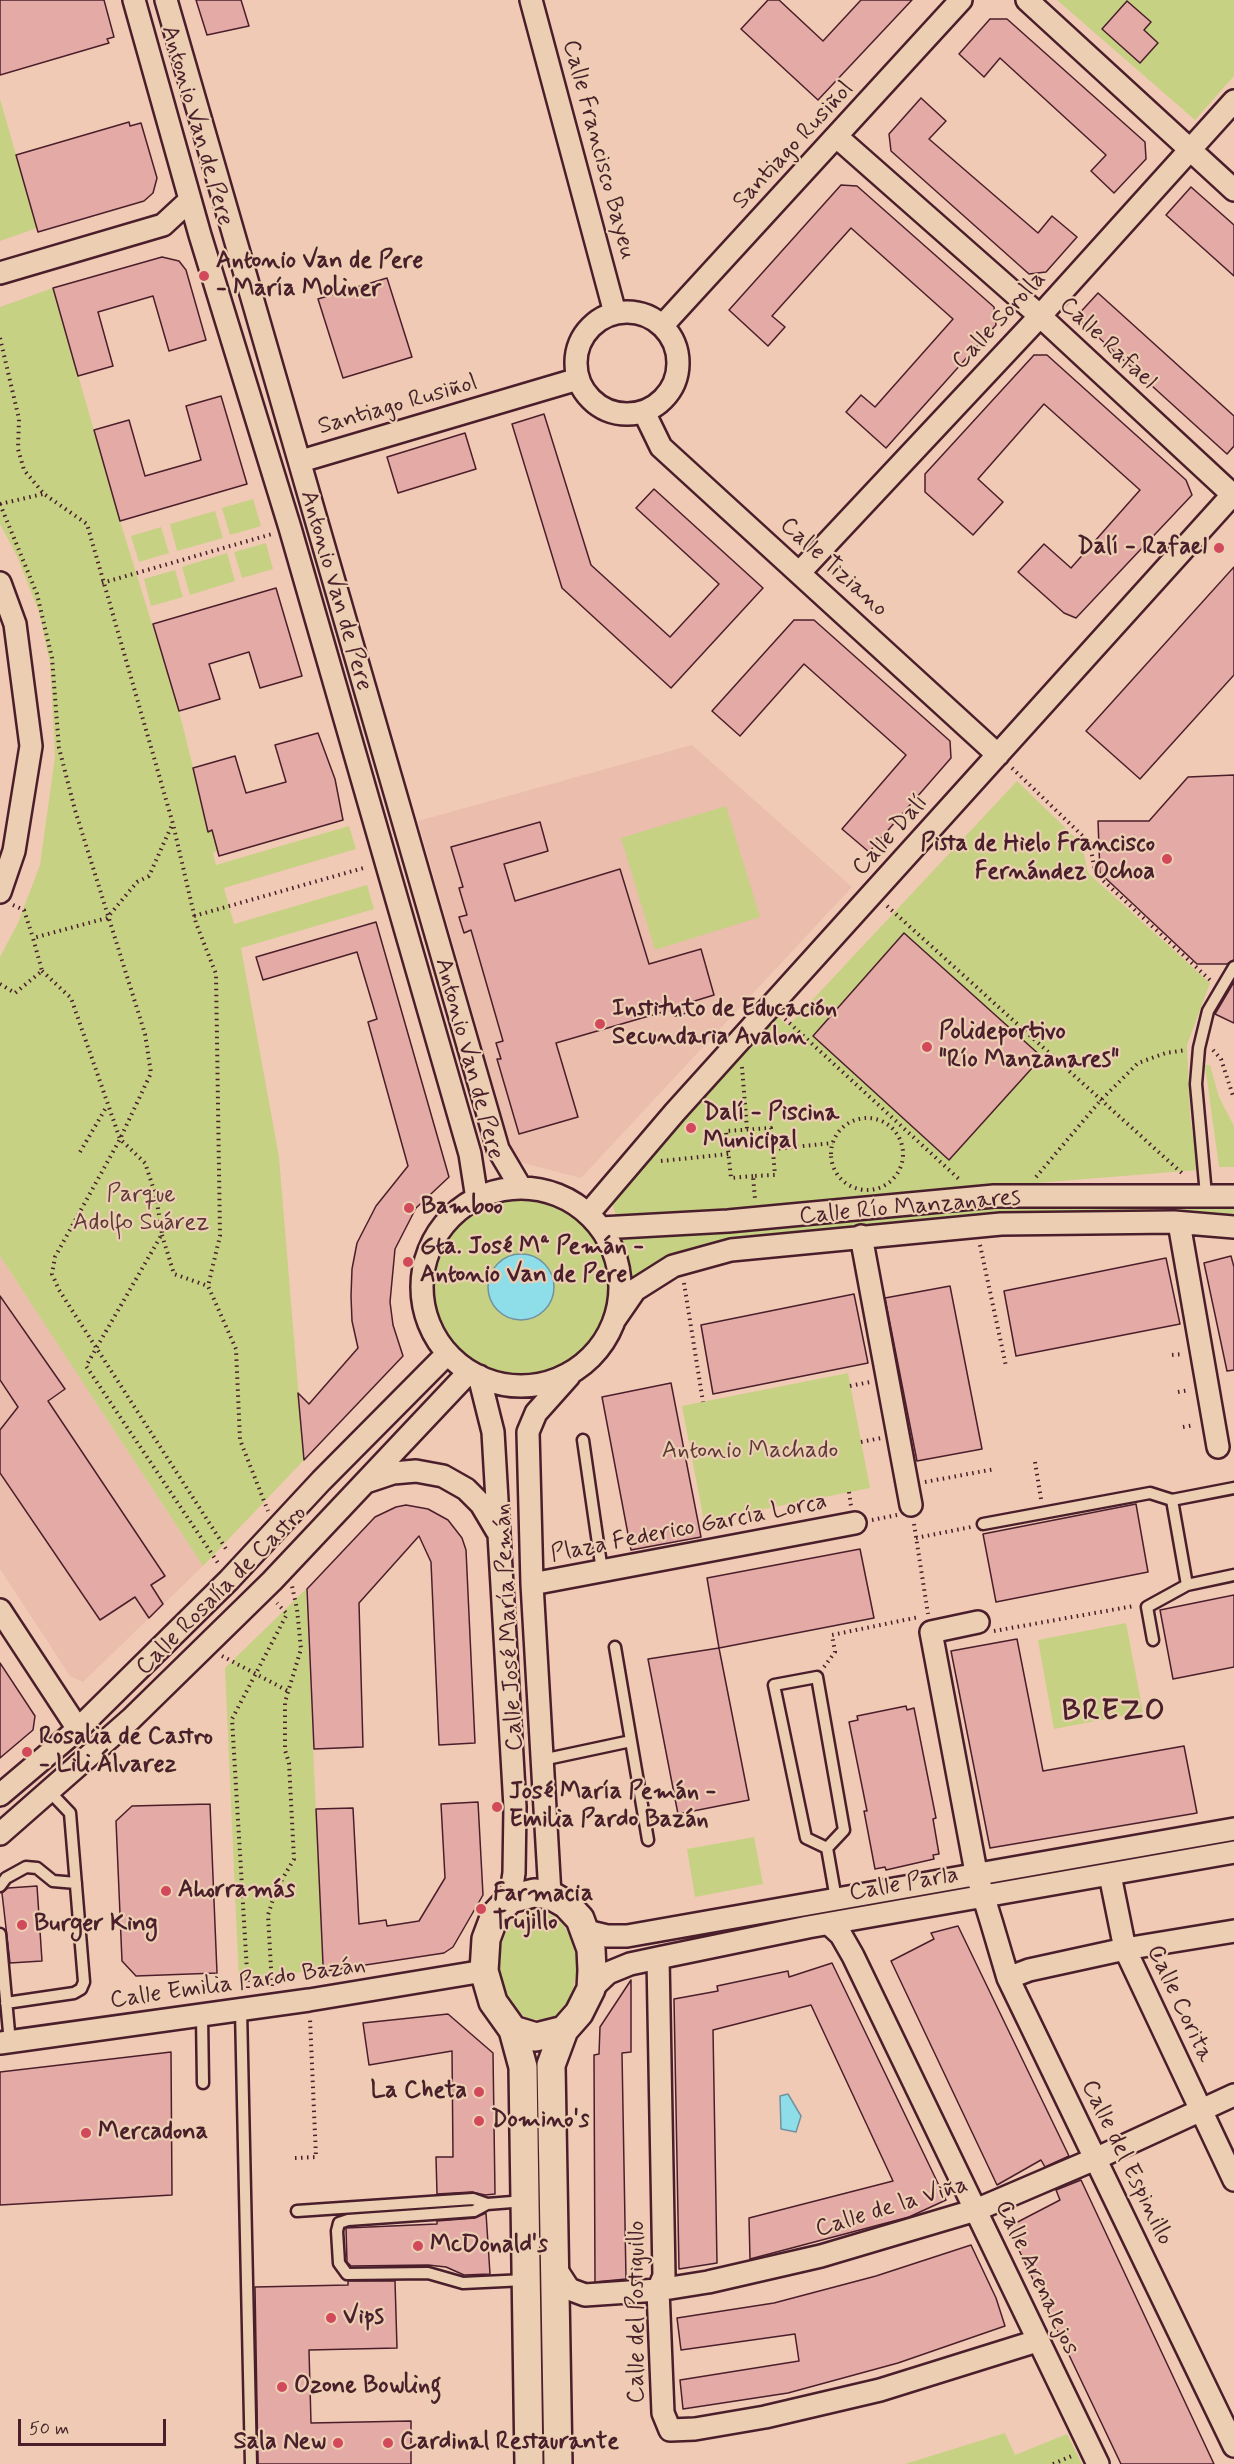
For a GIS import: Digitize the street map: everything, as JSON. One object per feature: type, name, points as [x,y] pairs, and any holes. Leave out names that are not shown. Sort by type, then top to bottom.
[{"type":"street","name":"Antonio Van de Pere","points":[[134,0],[200,235],[291,528],[470,1154],[477,1199]]},
{"type":"street","name":"Antonio Van de Pere","points":[[165,0],[301,461],[498,1149],[521,1188]]},
{"type":"street","name":"Calle Francisco Bayeu","points":[[531,0],[615,313]]},
{"type":"street","name":"Santiago Rusiñol","points":[[663,325],[962,0]]},
{"type":"street","points":[[1027,0],[1234,190]]},
{"type":"street","name":"Calle Sorolla","points":[[800,572],[1040,316],[1234,101]]},
{"type":"street","name":"Calle Rafael","points":[[837,137],[1040,316],[1234,495]]},
{"type":"street","points":[[0,273],[163,225],[190,200]]},
{"type":"street","points":[[163,225],[200,235]]},
{"type":"street","points":[[632,312],[648,316],[663,325],[676,346],[678,371],[673,387],[663,401],[644,412],[633,415],[616,414],[600,408],[587,397],[578,379],[575,364],[578,347],[586,332],[599,320],[615,313],[632,312]]},
{"type":"street","name":"Santiago Rusiñol","points":[[301,461],[578,379]]},
{"type":"street","name":"Calle Tiziano","points":[[644,412],[661,447],[998,755]]},
{"type":"street","name":"Calle Dalí","points":[[594,1221],[628,1164],[1234,495]]},
{"type":"street","points":[[0,583],[15,624],[31,746],[4,897]]},
{"type":"street","points":[[521,1188],[549,1192],[572,1202],[594,1221],[614,1251],[620,1274],[620,1298],[615,1319],[603,1343],[589,1359],[572,1372],[543,1384],[519,1386],[493,1382],[474,1374],[447,1354],[432,1330],[424,1307],[424,1266],[440,1230],[455,1214],[477,1199],[501,1190],[521,1188]]},
{"type":"street","name":"Calle Río Manzanares","points":[[594,1221],[757,1218],[979,1197],[1234,1196]]},
{"type":"street","points":[[1179,1223],[1218,1447]]},
{"type":"street","name":"Calle Río Manzanares","points":[[615,1319],[636,1290],[680,1264],[731,1250],[976,1226],[1179,1223],[1234,1227]]},
{"type":"street","points":[[861,1236],[910,1501]]},
{"type":"street","name":"Calle Rosalía de Castro","points":[[0,1795],[78,1729],[234,1575],[321,1480],[447,1354]]},
{"type":"street","name":"Calle José María Pemán","points":[[550,1895],[532,1584],[528,1432],[536,1413],[572,1372]]},
{"type":"street","name":"Calle Rosalía de Castro","points":[[0,1834],[131,1719],[265,1588],[363,1483],[474,1374]]},
{"type":"street","name":"Calle José María Pemán","points":[[474,1374],[493,1432],[515,1807],[514,1873],[510,1899]]},
{"type":"street","points":[[363,1483],[393,1473],[416,1471],[443,1476],[466,1490],[481,1504],[499,1533]]},
{"type":"street","name":"Plaza Federico García Lorca","points":[[532,1584],[855,1523]]},
{"type":"street","points":[[0,1610],[78,1729]]},
{"type":"street","points":[[930,1624],[985,1627]]},
{"type":"street","name":"Calle del Espinillo","points":[[930,1624],[976,1872],[1008,1978],[1234,2446]]},
{"type":"street","name":"Calle Parla","points":[[586,1931],[607,1936],[627,1936],[976,1872],[1078,1858],[1234,1829]]},
{"type":"street","name":"Calle Parla","points":[[591,1989],[608,1973],[630,1964],[657,1958],[829,1924],[1234,1852]]},
{"type":"street","name":"Calle Corita","points":[[1110,1875],[1125,1949],[1234,2180]]},
{"type":"street","points":[[530,2464],[523,2067],[513,2030],[493,2002],[484,1971],[486,1939],[495,1915],[510,1899],[534,1893],[550,1895],[566,1904],[586,1931],[591,1948],[591,1989],[579,2013],[564,2030],[551,2065],[558,2464]]},
{"type":"street","name":"Calle Arenalejos","points":[[829,1924],[841,1935],[853,1956],[1098,2464]]},
{"type":"street","points":[[1008,1978],[1029,1970],[1125,1949],[1234,1931]]},
{"type":"street","name":"Calle del Postiguillo","points":[[657,1958],[664,2276],[658,2290],[663,2413],[670,2430],[695,2429],[765,2417],[857,2395],[1037,2341]]},
{"type":"street","name":"Calle Emilia Pardo Bazán","points":[[3,2042],[202,2016],[484,1971]]},
{"type":"street","points":[[513,2030],[536,2037],[564,2030]]},
{"type":"street","name":"Calle de la Viña","points":[[556,2269],[569,2289],[585,2295],[658,2290],[708,2282],[821,2256],[976,2210],[1095,2159],[1234,2095]]},
{"type":"lane","points":[[1206,1195],[1196,1084],[1199,1048],[1208,1011],[1219,988],[1234,968]]},
{"type":"lane","points":[[583,1440],[602,1571]]},
{"type":"lane","points":[[983,1524],[1150,1493],[1172,1500],[1234,1488]]},
{"type":"lane","points":[[1172,1500],[1187,1585]]},
{"type":"lane","points":[[1153,1640],[1147,1607],[1187,1585],[1234,1575]]},
{"type":"lane","points":[[615,1647],[648,1840]]},
{"type":"lane","points":[[817,1677],[844,1830],[827,1848],[806,1838],[774,1685],[817,1677]]},
{"type":"lane","points":[[542,1760],[631,1741]]},
{"type":"lane","points":[[6,2003],[74,1994],[81,1989],[84,1982],[70,1813],[49,1791]]},
{"type":"lane","points":[[827,1848],[836,1899]]},
{"type":"lane","points":[[0,1886],[6,1878],[26,1867],[36,1868],[53,1881],[76,1883]]},
{"type":"lane","points":[[0,1934],[6,2003],[3,2042]]},
{"type":"lane","points":[[245,2009],[251,2464]]},
{"type":"lane","points":[[202,2016],[203,2083]]},
{"type":"lane","points":[[297,2211],[473,2199],[487,2204]]},
{"type":"lane","points":[[526,2200],[487,2204],[474,2211],[348,2220],[339,2223],[337,2231],[342,2269],[347,2274],[428,2273],[462,2283],[527,2280]]},
{"type":"path","points":[[0,338],[19,419],[18,449],[24,471],[44,494],[87,524],[102,583],[173,824],[195,916],[216,974],[220,1236],[208,1286],[236,1349],[240,1440],[275,1531]]},
{"type":"path","points":[[44,494],[0,504],[37,594],[52,658],[59,748],[107,918],[145,1034],[151,1073],[120,1139],[55,1257],[52,1274],[234,1575]]},
{"type":"path","points":[[102,583],[291,528]]},
{"type":"path","points":[[998,755],[1090,843],[1095,873],[1219,988]]},
{"type":"path","points":[[33,938],[107,918],[137,882],[149,876],[173,824]]},
{"type":"path","points":[[195,916],[386,862]]},
{"type":"path","points":[[873,893],[1206,1195]]},
{"type":"path","points":[[4,897],[24,910],[42,971],[71,998],[120,1139],[145,1163],[156,1196],[162,1234],[174,1274],[208,1286]]},
{"type":"path","points":[[0,984],[15,993],[42,971]]},
{"type":"path","points":[[771,1006],[979,1197]]},
{"type":"path","points":[[740,1040],[747,1129]]},
{"type":"path","points":[[1020,1196],[1100,1101],[1138,1063],[1166,1053],[1199,1048],[1213,1049],[1221,1059],[1234,1099]]},
{"type":"path","points":[[80,1152],[107,1106]]},
{"type":"path","points":[[873,1118],[891,1128],[901,1140],[902,1165],[896,1176],[887,1184],[876,1189],[864,1190],[842,1181],[832,1161],[833,1143],[841,1129],[861,1119],[873,1118]]},
{"type":"path","points":[[891,1128],[897,1122]]},
{"type":"path","points":[[771,1128],[772,1149],[774,1175],[731,1178],[726,1131],[771,1128]]},
{"type":"path","points":[[772,1149],[833,1143]]},
{"type":"path","points":[[628,1164],[729,1154]]},
{"type":"path","points":[[753,1176],[757,1218]]},
{"type":"path","points":[[976,1226],[1005,1366]]},
{"type":"path","points":[[162,1234],[86,1366],[234,1575]]},
{"type":"path","points":[[680,1264],[703,1402]]},
{"type":"path","points":[[1035,1462],[1044,1513]]},
{"type":"path","points":[[855,1523],[995,1469]]},
{"type":"path","points":[[817,1677],[835,1652],[832,1635],[930,1624],[910,1501]]},
{"type":"path","points":[[916,1538],[983,1524]]},
{"type":"path","points":[[274,2005],[268,1915],[276,1890],[294,1858],[289,1763],[285,1750],[285,1702],[300,1649],[297,1609],[287,1565]]},
{"type":"path","points":[[245,2009],[232,1719],[287,1614],[265,1588]]},
{"type":"path","points":[[985,1627],[1158,1601]]},
{"type":"path","points":[[205,1647],[288,1690]]},
{"type":"path","points":[[295,2158],[316,2157],[309,2000]]},
{"type":"shaded area","name":"Instituto de Educación Secundaria Avalon","points":[[692,745],[852,887],[581,1178],[515,1161],[418,821]]},
{"type":"shaded area","points":[[0,1256],[203,1566],[83,1682],[70,1676],[0,1569]]},
{"type":"green space","points":[[1057,0],[1234,0],[1234,76],[1195,120]]},
{"type":"green space","points":[[0,99],[37,228],[0,241]]},
{"type":"green space","name":"Parque Adolfo Suárez","points":[[53,288],[120,521],[179,711],[200,795],[198,796],[206,815],[204,816],[208,831],[212,830],[217,851],[213,853],[216,865],[349,826],[356,849],[224,888],[234,924],[367,885],[374,909],[241,948],[279,1157],[304,1460],[203,1566],[0,1256],[0,957],[18,923],[40,865],[55,756],[50,663],[39,612],[17,556],[0,524],[0,307]]},
{"type":"green space","points":[[253,499],[261,526],[230,535],[222,508]]},
{"type":"green space","points":[[215,511],[223,538],[177,551],[170,524]]},
{"type":"green space","points":[[161,527],[169,553],[139,562],[131,536]]},
{"type":"green space","points":[[266,543],[273,569],[242,578],[234,552]]},
{"type":"green space","points":[[227,553],[235,581],[190,595],[182,567]]},
{"type":"green space","points":[[175,570],[183,597],[151,606],[144,579]]},
{"type":"green space","points":[[1017,781],[1082,844],[1088,873],[1210,983],[1187,1045],[1190,1116],[1198,1170],[962,1189],[618,1222],[610,1197],[771,1010],[788,1026]]},
{"type":"green space","points":[[726,806],[760,917],[655,950],[621,838]]},
{"type":"green space","points":[[1205,1065],[1210,1065],[1219,1097],[1234,1126],[1234,1167],[1219,1167]]},
{"type":"green space","points":[[507,1199],[536,1199],[563,1208],[587,1226],[603,1250],[610,1278],[608,1308],[596,1334],[577,1356],[552,1371],[522,1376],[493,1371],[467,1358],[447,1336],[435,1310],[433,1280],[440,1252],[456,1227],[479,1209]],"holes":[[[521,1253],[548,1268],[553,1277],[554,1288],[547,1307],[530,1319],[501,1260]]]},
{"type":"green space","points":[[975,1201],[1234,1202],[1234,1224],[844,1233],[632,1285],[615,1234]]},
{"type":"green space","name":"Antonio Machado","points":[[848,1373],[870,1488],[704,1521],[682,1406]]},
{"type":"green space","points":[[306,1589],[323,1969],[239,1981],[225,1668]]},
{"type":"green space","points":[[1126,1623],[1143,1712],[1054,1729],[1038,1640]]},
{"type":"green space","points":[[754,1837],[763,1884],[695,1897],[687,1849]]},
{"type":"green space","points":[[532,1910],[554,1916],[563,1925],[571,1938],[578,1964],[571,1998],[555,2017],[545,2020],[528,2019],[519,2012],[500,1983],[498,1968],[505,1934],[513,1922]]},
{"type":"green space","points":[[1005,2433],[1015,2455],[1067,2434],[1082,2464],[905,2464]]},
{"type":"water","points":[[527,1254],[545,1263],[552,1274],[554,1287],[552,1300],[545,1311],[534,1318],[515,1320],[497,1311],[490,1300],[488,1281],[497,1263],[508,1256]]},
{"type":"water","points":[[788,2094],[801,2116],[796,2132],[781,2129],[780,2096]]},
{"type":"building","points":[[0,0],[104,0],[114,37],[107,39],[109,43],[0,75]]},
{"type":"building","points":[[196,0],[241,0],[249,26],[207,35]]},
{"type":"building","points":[[768,0],[779,0],[823,41],[861,0],[912,0],[818,100],[741,29]]},
{"type":"building","points":[[1127,1],[1151,22],[1144,30],[1158,43],[1140,63],[1102,29]]},
{"type":"building","points":[[990,19],[1007,19],[1145,142],[1146,159],[1114,193],[1091,171],[1106,155],[1000,58],[984,77],[959,54]]},
{"type":"building","points":[[921,98],[946,121],[929,139],[1038,233],[1052,216],[1077,237],[1046,272],[1029,274],[891,151],[889,134]]},
{"type":"building","points":[[129,122],[130,126],[141,123],[157,178],[153,193],[144,201],[38,232],[16,155]]},
{"type":"building","points":[[841,185],[857,186],[994,307],[996,325],[886,448],[846,412],[861,395],[875,407],[953,319],[851,228],[772,316],[785,327],[768,346],[729,310]]},
{"type":"building","points":[[1191,187],[1234,225],[1234,276],[1166,215]]},
{"type":"building","points":[[162,257],[179,261],[186,270],[206,340],[169,351],[153,296],[98,312],[113,366],[78,376],[53,288]]},
{"type":"building","points":[[387,278],[412,357],[343,378],[318,299]]},
{"type":"building","points":[[1098,293],[1234,416],[1234,446],[1227,454],[1076,317]]},
{"type":"building","points":[[1034,355],[1047,355],[1186,480],[1192,495],[1076,618],[1064,613],[1018,572],[1044,544],[1071,568],[1140,490],[1044,404],[978,479],[1003,502],[973,535],[925,492],[925,474]]},
{"type":"building","points":[[221,396],[247,484],[120,521],[94,430],[129,420],[145,476],[201,460],[186,406]]},
{"type":"building","points":[[544,414],[591,565],[670,637],[719,584],[636,508],[654,489],[763,588],[671,688],[562,588],[512,424]]},
{"type":"building","points":[[465,433],[476,469],[398,493],[387,457]]},
{"type":"building","points":[[1234,567],[1234,675],[1140,779],[1086,731]]},
{"type":"building","points":[[276,588],[302,676],[260,688],[249,652],[209,664],[220,699],[179,711],[153,624]]},
{"type":"building","points":[[794,620],[814,620],[950,741],[951,758],[869,852],[842,829],[906,755],[804,664],[740,736],[712,711]]},
{"type":"building","points":[[318,733],[335,779],[343,820],[219,856],[212,830],[208,832],[193,768],[235,756],[246,793],[286,782],[275,745]]},
{"type":"building","name":"Pista de Hielo Francisco Fernández Ochoa","points":[[1234,775],[1234,960],[1227,964],[1197,964],[1100,873],[1098,821],[1149,821],[1188,777]]},
{"type":"building","points":[[540,822],[548,851],[504,864],[515,901],[620,869],[649,964],[701,949],[714,995],[688,1003],[690,1012],[675,1016],[673,1009],[556,1043],[578,1117],[519,1134],[497,1059],[501,1059],[496,1043],[503,1041],[471,930],[464,933],[459,917],[467,915],[459,888],[463,887],[451,847]]},
{"type":"building","points":[[376,922],[449,1177],[416,1208],[395,1249],[390,1302],[393,1325],[403,1356],[304,1460],[298,1393],[309,1404],[358,1348],[352,1321],[351,1296],[352,1269],[357,1243],[376,1206],[408,1166],[368,1022],[377,1019],[357,952],[263,980],[256,957]]},
{"type":"building","name":"Polideportivo \"Río Manzanares\"","points":[[904,933],[1042,1057],[949,1160],[813,1036]]},
{"type":"building","points":[[1234,982],[1234,1023],[1215,1014]]},
{"type":"building","points":[[1231,1256],[1234,1267],[1234,1370],[1227,1371],[1204,1263]]},
{"type":"building","points":[[1166,1258],[1180,1324],[1016,1356],[1004,1291]]},
{"type":"building","points":[[950,1286],[982,1449],[917,1461],[885,1298]]},
{"type":"building","points":[[854,1294],[868,1363],[713,1394],[701,1325]]},
{"type":"building","points":[[0,1296],[65,1389],[48,1401],[165,1576],[151,1585],[163,1604],[149,1618],[135,1597],[100,1620],[0,1473],[0,1430],[18,1407],[0,1380]]},
{"type":"building","points":[[671,1383],[701,1537],[631,1550],[602,1397]]},
{"type":"building","points":[[1136,1504],[1148,1572],[996,1602],[983,1534]]},
{"type":"building","points":[[406,1505],[428,1509],[448,1520],[462,1538],[466,1550],[475,1743],[439,1745],[431,1562],[419,1536],[359,1603],[363,1747],[314,1749],[307,1589],[375,1517]]},
{"type":"building","points":[[860,1549],[874,1618],[719,1648],[707,1578]]},
{"type":"building","points":[[1234,1595],[1234,1667],[1173,1679],[1160,1610]]},
{"type":"building","points":[[1017,1639],[1043,1771],[1184,1746],[1197,1813],[990,1848],[951,1651]]},
{"type":"building","points":[[719,1648],[749,1800],[678,1814],[648,1659]]},
{"type":"building","points":[[0,1663],[35,1716],[33,1730],[0,1758]]},
{"type":"building","points":[[906,1706],[907,1710],[914,1708],[936,1818],[933,1819],[939,1854],[933,1855],[934,1859],[886,1870],[885,1867],[875,1869],[864,1811],[867,1811],[849,1722],[858,1720],[857,1716]]},
{"type":"building","points":[[478,1802],[483,1895],[453,1947],[444,1953],[326,1971],[323,1964],[316,1809],[353,1808],[359,1924],[386,1920],[387,1926],[419,1921],[445,1878],[441,1804]]},
{"type":"building","name":"Ahorramás","points":[[210,1804],[217,1973],[136,1976],[122,1961],[116,1821],[132,1806]]},
{"type":"building","name":"Burger King","points":[[37,1886],[42,1961],[10,1963],[2,1893],[8,1888]]},
{"type":"building","points":[[958,1926],[1069,2156],[1045,2167],[1041,2160],[997,2185],[891,1961],[934,1939],[931,1933]]},
{"type":"building","points":[[832,1963],[946,2200],[909,2217],[750,2259],[749,2218],[893,2181],[811,2005],[713,2030],[717,2263],[679,2269],[674,1999],[718,1991],[717,1986],[788,1971],[789,1977]]},
{"type":"building","points":[[631,1980],[631,2052],[622,2053],[626,2279],[595,2282],[594,2055],[599,2054],[600,2027]]},
{"type":"building","points":[[448,2014],[493,2053],[495,2194],[485,2195],[472,2192],[437,2194],[436,2157],[453,2157],[452,2051],[369,2065],[363,2023]]},
{"type":"building","name":"Mercadona","points":[[171,2052],[172,2195],[0,2205],[0,2072]]},
{"type":"building","points":[[1081,2180],[1214,2464],[1121,2464],[1008,2227],[1060,2200],[1056,2190]]},
{"type":"building","name":"McDonald's","points":[[486,2213],[490,2274],[464,2275],[446,2267],[428,2265],[351,2266],[347,2262],[346,2228],[437,2224],[437,2221],[475,2218]]},
{"type":"building","points":[[971,2245],[996,2298],[1005,2326],[898,2363],[788,2393],[683,2409],[680,2380],[799,2361],[795,2334],[681,2350],[677,2318],[774,2303],[876,2276]]},
{"type":"building","points":[[348,2281],[395,2281],[397,2348],[309,2350],[311,2423],[411,2421],[411,2464],[258,2464],[255,2287],[348,2285]]},
{"type":"place","name":"Antonio Van de Pere - María Moliner","points":[[204,276]]},
{"type":"place","name":"Dalí - Rafael","points":[[1219,548]]},
{"type":"place","name":"Pista de Hielo Francisco Fernández Ochoa","points":[[1167,859]]},
{"type":"place","name":"Instituto de Educación Secundaria Avalon","points":[[600,1024]]},
{"type":"place","name":"Polideportivo \"Río Manzanares\"","points":[[927,1047]]},
{"type":"place","name":"Dalí - Piscina Municipal","points":[[691,1128]]},
{"type":"place","name":"Bamboo","points":[[409,1208]]},
{"type":"place","name":"Gta. José Mª Pemán - Antonio Van de Pere","points":[[408,1262]]},
{"type":"place","name":"Rosalia de Castro - Lili Álvarez","points":[[27,1752]]},
{"type":"place","name":"José María Pemán - Emilia Pardo Bazán","points":[[497,1807]]},
{"type":"place","name":"Ahorramás","points":[[166,1891]]},
{"type":"place","name":"Farmacia Trujillo","points":[[481,1909]]},
{"type":"place","name":"Burger King","points":[[22,1925]]},
{"type":"place","name":"La Cheta","points":[[479,2092]]},
{"type":"place","name":"Domino's","points":[[479,2121]]},
{"type":"place","name":"Mercadona","points":[[86,2133]]},
{"type":"place","name":"McDonald's","points":[[418,2246]]},
{"type":"place","name":"Vips","points":[[331,2318]]},
{"type":"place","name":"Ozone Bowling","points":[[282,2387]]},
{"type":"place","name":"Sala New","points":[[338,2443]]},
{"type":"place","name":"Cardinal Restaurante","points":[[388,2443]]},
{"type":"district","name":"BREZO","points":[[1114,1713]]}]
